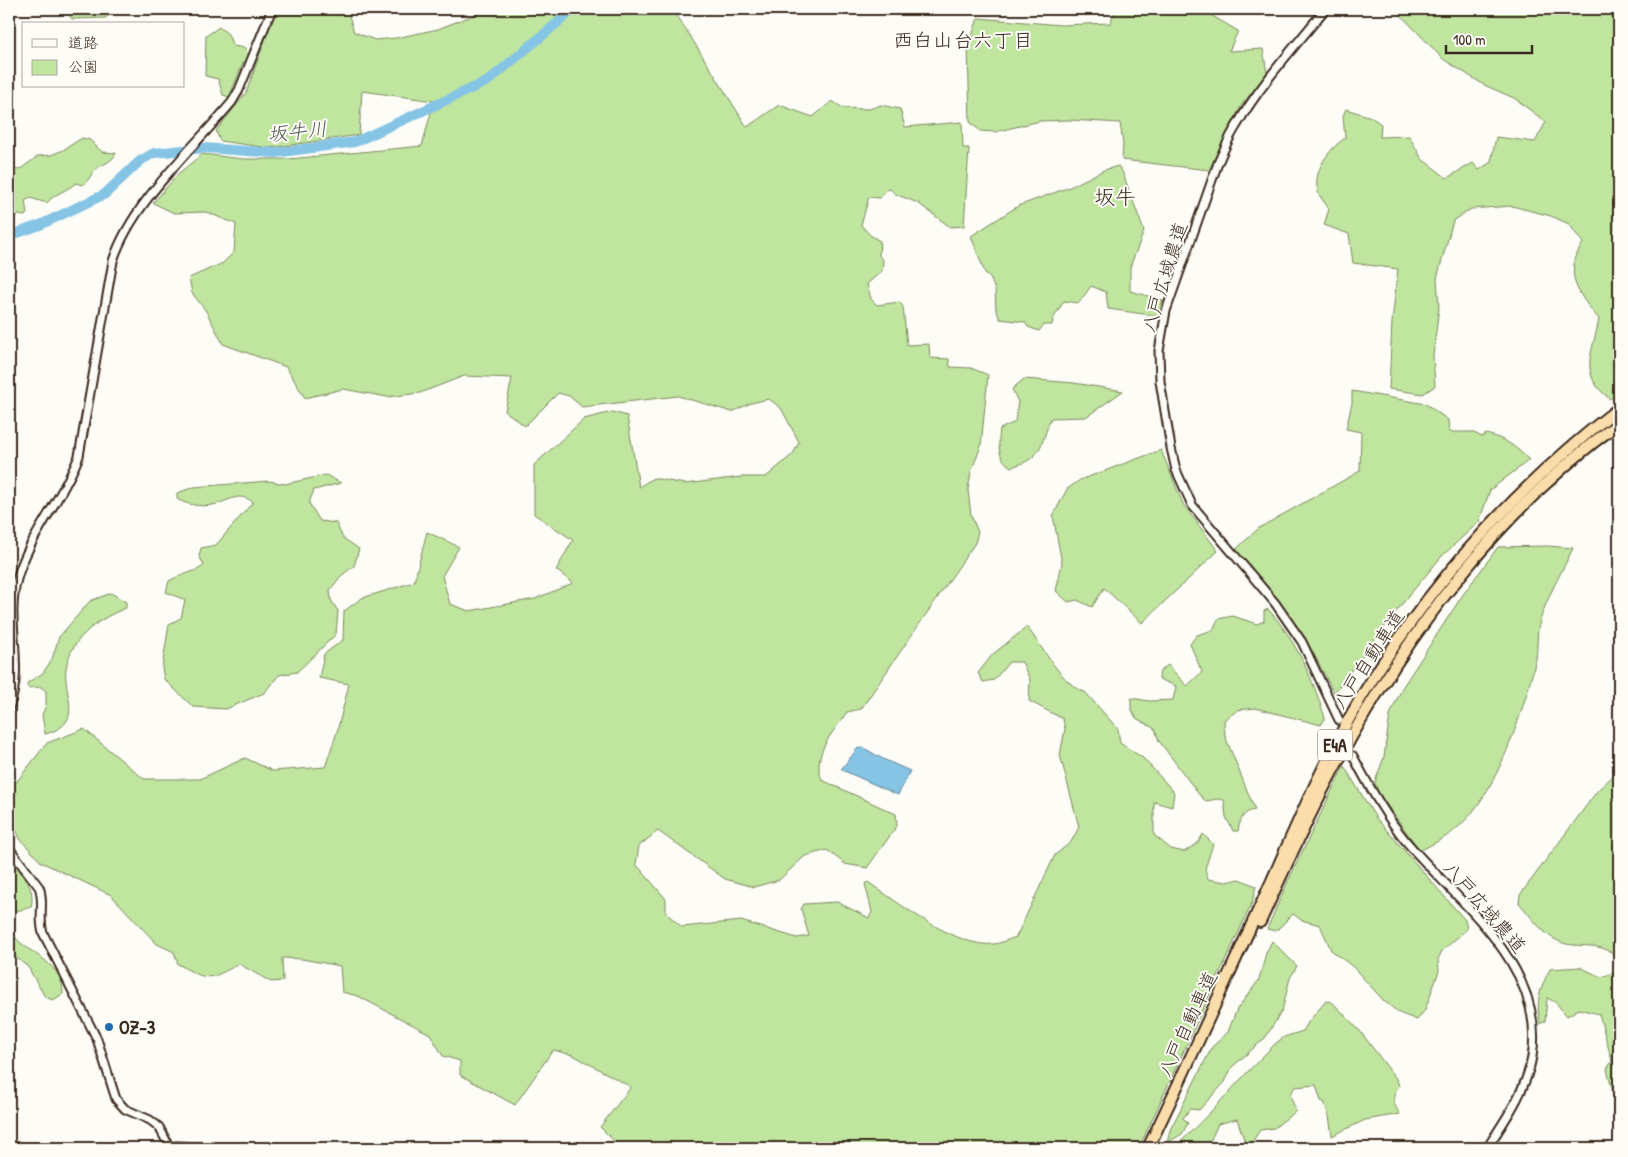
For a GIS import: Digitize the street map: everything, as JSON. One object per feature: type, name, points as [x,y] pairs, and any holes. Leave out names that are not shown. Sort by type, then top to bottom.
[{"type":"highway","name":"八戸自動車道","points":[[1148,1148],[1314,787],[1346,725],[1382,666],[1431,596],[1494,521],[1547,468],[1619,408]]},
{"type":"highway","name":"八戸自動車道","points":[[1154,1148],[1323,789],[1356,729],[1392,670],[1434,611],[1500,531],[1555,477],[1619,423]]},
{"type":"main road","points":[[169,1148],[176,1146],[222,1148]]},
{"type":"street","points":[[9,708],[17,674],[13,614],[17,579],[27,553],[67,485],[79,456],[113,261],[119,242],[134,216],[152,193],[232,102],[242,84],[272,9]]},
{"type":"street","name":"八戸広域農道","points":[[1325,9],[1236,125],[1207,194],[1166,311],[1159,351],[1160,381],[1171,448],[1184,491],[1192,506],[1275,603],[1302,642],[1339,720]]},
{"type":"street","name":"八戸広域農道","points":[[1353,756],[1392,823],[1501,947],[1519,974],[1527,992],[1533,1015],[1534,1030],[1530,1067],[1513,1106],[1487,1148]]},
{"type":"street","points":[[9,848],[42,893],[39,922],[42,933],[97,1038],[116,1099],[125,1109],[150,1120],[159,1128],[169,1148]]},
{"type":"green space","points":[[65,9],[113,9],[106,18],[72,19]]},
{"type":"green space","points":[[276,9],[347,9],[354,32],[375,40],[396,38],[438,29],[489,9],[678,9],[675,12],[747,127],[779,105],[813,117],[832,101],[843,108],[869,109],[881,105],[900,109],[905,127],[962,122],[963,148],[969,148],[964,226],[950,227],[918,203],[895,194],[890,189],[886,190],[880,198],[869,197],[861,225],[870,235],[880,241],[879,256],[883,260],[882,271],[867,284],[871,299],[877,305],[900,302],[903,307],[907,345],[929,344],[930,358],[949,359],[950,367],[971,368],[988,375],[981,446],[971,472],[968,490],[971,515],[978,532],[975,543],[861,709],[847,712],[825,744],[819,761],[822,780],[896,814],[897,826],[867,868],[845,864],[827,850],[805,856],[779,880],[754,887],[725,879],[658,831],[639,846],[636,864],[666,899],[666,913],[682,927],[741,921],[797,938],[809,936],[801,909],[804,904],[837,902],[869,918],[872,912],[865,884],[868,882],[911,912],[946,932],[963,939],[979,944],[994,944],[1016,937],[1055,855],[1071,842],[1079,827],[1060,755],[1065,729],[1063,719],[1029,701],[1030,680],[1022,662],[1009,662],[994,680],[983,682],[978,673],[993,654],[1027,627],[1061,674],[1077,688],[1085,692],[1118,729],[1120,743],[1143,758],[1174,792],[1172,807],[1154,802],[1154,835],[1171,849],[1184,852],[1198,843],[1203,834],[1213,844],[1205,869],[1208,879],[1226,882],[1239,879],[1256,886],[1252,903],[1139,1148],[625,1148],[618,1145],[600,1127],[631,1087],[573,1055],[553,1050],[515,1105],[460,1075],[460,1061],[443,1056],[430,1034],[358,996],[342,992],[340,966],[302,959],[282,958],[283,981],[271,982],[239,964],[214,976],[208,977],[196,974],[178,964],[174,952],[157,944],[111,895],[41,862],[20,839],[9,813],[10,790],[47,743],[84,729],[144,779],[200,779],[245,758],[273,771],[325,767],[337,732],[349,684],[319,678],[324,654],[343,640],[344,611],[362,598],[414,582],[427,532],[459,547],[442,576],[450,604],[469,611],[535,599],[573,583],[556,570],[573,540],[534,514],[534,465],[584,419],[612,412],[627,416],[639,487],[653,478],[685,484],[741,477],[766,477],[793,454],[799,442],[781,408],[769,399],[751,403],[732,412],[678,396],[582,407],[569,396],[558,393],[525,426],[505,411],[512,378],[464,376],[420,393],[387,397],[343,389],[305,398],[286,367],[223,344],[206,311],[192,293],[189,278],[223,263],[234,252],[236,224],[206,212],[174,213],[153,203],[179,173],[202,154],[243,159],[289,159],[422,146],[434,101],[362,91],[359,135],[270,148],[220,141],[216,131],[246,93]]},
{"type":"green space","points":[[1116,9],[1210,9],[1211,15],[1238,31],[1229,51],[1263,49],[1267,73],[1241,106],[1209,170],[1122,160],[1123,144],[1120,123],[1070,120],[1040,121],[995,132],[980,131],[970,122],[968,48],[978,18],[1061,25],[1110,23]]},
{"type":"green space","points":[[1395,9],[1619,9],[1619,392],[1610,399],[1600,390],[1590,372],[1591,353],[1599,319],[1584,301],[1575,283],[1573,274],[1577,254],[1583,243],[1569,224],[1551,216],[1512,206],[1471,209],[1453,221],[1437,278],[1439,307],[1433,356],[1435,386],[1423,394],[1389,389],[1392,322],[1398,269],[1353,263],[1349,234],[1324,225],[1329,209],[1318,192],[1317,176],[1323,161],[1333,148],[1345,138],[1343,116],[1346,109],[1371,117],[1381,124],[1380,137],[1409,136],[1422,159],[1447,178],[1473,163],[1479,170],[1491,162],[1496,137],[1535,142],[1546,122],[1514,98],[1484,85],[1443,59]]},
{"type":"green space","points":[[219,27],[228,34],[233,46],[246,48],[247,54],[229,97],[223,95],[218,79],[205,76],[206,36]]},
{"type":"green space","points":[[82,138],[90,140],[102,152],[116,153],[110,161],[95,170],[82,185],[76,183],[53,197],[47,203],[30,198],[25,201],[27,213],[25,216],[18,215],[9,222],[9,171],[22,168],[38,156],[51,155],[63,150]]},
{"type":"green space","points":[[1118,166],[1122,171],[1144,231],[1130,267],[1130,291],[1163,300],[1158,316],[1108,309],[1106,292],[1091,286],[1079,303],[1064,301],[1053,319],[1052,325],[1044,325],[1039,331],[1028,327],[1025,322],[1000,319],[996,310],[995,290],[990,277],[985,273],[971,236],[1018,206],[1070,187],[1104,170]]},
{"type":"green space","points":[[1024,379],[1074,383],[1123,391],[1086,417],[1051,418],[1039,450],[1035,455],[1021,464],[1011,467],[1001,455],[999,445],[1000,429],[1015,422],[1018,402],[1012,389]]},
{"type":"green space","points":[[1352,391],[1426,404],[1448,420],[1449,432],[1472,432],[1482,437],[1486,434],[1499,438],[1510,444],[1529,460],[1490,490],[1479,522],[1442,556],[1402,604],[1334,693],[1307,641],[1278,601],[1233,552],[1259,528],[1360,471],[1361,432],[1346,429],[1352,403]]},
{"type":"green space","points":[[1161,450],[1183,504],[1218,551],[1142,623],[1104,588],[1092,607],[1077,600],[1068,602],[1056,591],[1062,563],[1053,516],[1067,489],[1080,480]]},
{"type":"green space","points":[[326,475],[341,483],[314,490],[309,503],[320,521],[336,523],[343,538],[359,549],[354,566],[341,576],[330,590],[331,600],[338,611],[336,634],[297,672],[279,675],[264,693],[226,709],[193,707],[164,679],[162,668],[169,624],[181,618],[185,600],[166,592],[169,581],[202,567],[204,565],[199,556],[201,548],[216,545],[253,502],[237,497],[215,505],[198,506],[177,499],[177,493],[194,487],[269,481],[285,484]]},
{"type":"green space","points":[[1548,546],[1573,548],[1543,612],[1531,679],[1507,750],[1484,796],[1471,814],[1452,832],[1420,851],[1377,791],[1375,782],[1384,757],[1390,715],[1402,688],[1462,596],[1498,547]]},
{"type":"green space","points":[[111,593],[126,602],[126,608],[97,623],[80,638],[74,647],[66,668],[69,716],[58,729],[45,734],[42,715],[46,705],[46,691],[41,687],[28,688],[27,683],[43,673],[52,659],[59,637],[90,601]]},
{"type":"green space","points":[[1268,609],[1287,634],[1302,660],[1325,718],[1321,725],[1255,708],[1238,710],[1224,720],[1225,736],[1255,810],[1244,815],[1238,831],[1233,831],[1226,817],[1224,800],[1206,801],[1201,797],[1159,741],[1155,729],[1136,718],[1131,708],[1131,698],[1149,701],[1173,700],[1176,686],[1159,679],[1160,671],[1168,665],[1187,686],[1202,672],[1190,644],[1197,635],[1213,630],[1218,619],[1233,616],[1257,624],[1264,621],[1264,611]]},
{"type":"green space","points":[[1619,763],[1619,959],[1604,949],[1566,944],[1552,938],[1541,929],[1519,903],[1520,895],[1598,790],[1615,774]]},
{"type":"green space","points":[[1344,766],[1376,818],[1465,920],[1467,929],[1442,951],[1438,959],[1439,971],[1425,1010],[1417,1020],[1399,1013],[1384,1001],[1353,967],[1331,950],[1320,925],[1301,920],[1293,914],[1276,931],[1267,929],[1287,883]]},
{"type":"green space","points":[[9,860],[27,881],[32,893],[32,900],[31,907],[9,913]]},
{"type":"green space","points":[[9,929],[20,942],[55,970],[62,985],[63,994],[53,1000],[45,997],[28,967],[9,952]]},
{"type":"green space","points":[[1272,941],[1297,966],[1290,978],[1282,1011],[1265,1038],[1232,1067],[1225,1082],[1199,1110],[1190,1109],[1183,1118],[1188,1123],[1182,1134],[1167,1143],[1170,1130],[1212,1047],[1228,1032],[1237,1009],[1259,980],[1266,953]]},
{"type":"green space","points":[[1619,963],[1619,1103],[1615,1101],[1607,1069],[1612,1061],[1599,1014],[1579,1009],[1567,1016],[1555,1002],[1547,998],[1545,1021],[1540,1024],[1538,1008],[1541,989],[1550,969],[1580,967],[1601,977],[1614,973]]},
{"type":"green space","points":[[1326,1001],[1332,1002],[1360,1031],[1397,1080],[1399,1086],[1394,1100],[1400,1114],[1365,1120],[1332,1136],[1329,1116],[1324,1102],[1321,1101],[1316,1085],[1295,1087],[1290,1095],[1296,1111],[1274,1128],[1260,1130],[1251,1144],[1246,1145],[1237,1119],[1218,1124],[1207,1148],[1174,1148],[1276,1043],[1284,1037],[1303,1031]]},
{"type":"water","points":[[858,748],[864,748],[910,771],[898,795],[842,770]]},
{"type":"waterway","name":"坂牛川","points":[[9,236],[40,225],[105,194],[140,161],[154,153],[204,148],[275,153],[355,142],[488,81],[574,9]]},
{"type":"place","name":"OZ-3","points":[[109,1027]]},
{"type":"district","name":"西白山台六丁目","points":[[963,39]]},
{"type":"district","name":"坂牛","points":[[1115,196]]}]
